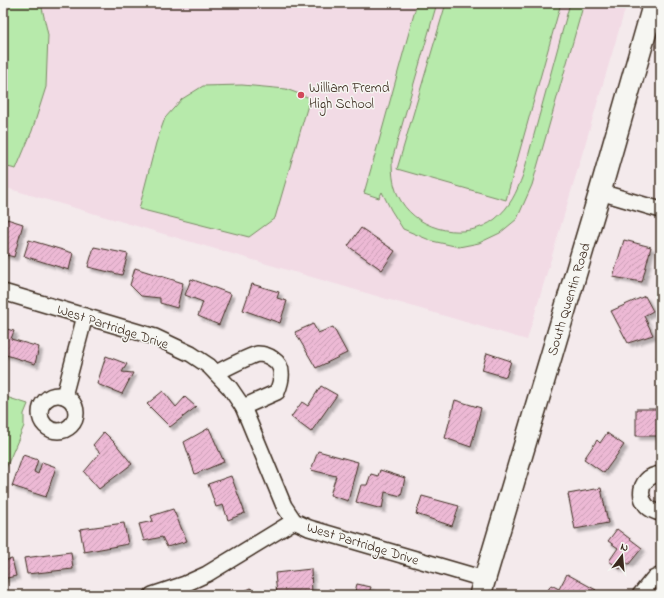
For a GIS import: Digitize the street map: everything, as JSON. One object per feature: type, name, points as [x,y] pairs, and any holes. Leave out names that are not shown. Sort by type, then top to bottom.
[{"type":"main road","name":"South Quentin Road","points":[[482,587],[600,192],[654,3]]},
{"type":"street","points":[[600,192],[661,210]]},
{"type":"street","name":"West Partridge Drive","points":[[3,292],[155,337],[191,354],[209,366],[216,373],[230,388],[243,407],[284,506],[294,521],[309,528],[482,587]]},
{"type":"street","points":[[64,396],[86,316]]},
{"type":"street","points":[[216,373],[258,354],[269,356],[279,363],[282,371],[281,383],[277,392],[243,407]]},
{"type":"street","points":[[661,474],[647,479],[642,487],[641,497],[646,506],[651,510],[661,513]]},
{"type":"street","points":[[152,595],[185,584],[207,574],[294,521]]},
{"type":"street","points":[[640,595],[653,579],[661,574]]},
{"type":"shaded area","name":"William Fremd High School","points":[[3,3],[627,3],[527,340],[3,187]]},
{"type":"green space","points":[[3,3],[41,3],[48,35],[46,87],[32,131],[16,169],[3,166]]},
{"type":"green space","points":[[417,3],[437,3],[392,160],[392,171],[396,191],[409,212],[432,226],[445,230],[458,231],[471,230],[484,226],[501,214],[512,199],[523,175],[570,3],[584,3],[532,185],[517,219],[500,233],[479,243],[459,247],[432,241],[403,229],[382,192],[379,198],[364,193]]},
{"type":"green space","points":[[446,3],[561,3],[506,200],[397,169]]},
{"type":"green space","points":[[242,85],[286,89],[310,98],[275,218],[249,237],[139,209],[156,143],[165,118],[182,99],[203,86]]},
{"type":"green space","points":[[3,396],[28,404],[24,414],[24,426],[3,475]]},
{"type":"building","points":[[7,219],[23,224],[14,257],[3,254],[3,233]]},
{"type":"building","points":[[361,228],[395,251],[382,270],[348,246]]},
{"type":"building","points":[[29,240],[73,253],[69,270],[24,256]]},
{"type":"building","points":[[624,240],[651,247],[642,282],[613,277]]},
{"type":"building","points":[[94,247],[128,254],[122,275],[88,267]]},
{"type":"building","points":[[135,268],[183,283],[177,308],[160,303],[160,298],[141,296],[130,285]]},
{"type":"building","points":[[191,279],[231,294],[219,325],[198,316],[203,302],[185,295]]},
{"type":"building","points":[[252,284],[279,292],[277,298],[287,301],[280,323],[243,310]]},
{"type":"building","points":[[645,296],[653,311],[644,316],[653,335],[628,343],[611,311]]},
{"type":"building","points":[[313,324],[318,333],[333,327],[347,353],[316,368],[295,332]]},
{"type":"building","points":[[3,328],[14,331],[11,339],[39,347],[35,364],[3,354]]},
{"type":"building","points":[[661,342],[661,359],[657,358]]},
{"type":"building","points":[[487,353],[511,361],[506,377],[482,370]]},
{"type":"building","points":[[106,356],[127,364],[122,372],[133,373],[122,394],[97,384]]},
{"type":"building","points":[[321,386],[337,395],[311,432],[291,417],[302,402],[308,406]]},
{"type":"building","points":[[163,391],[176,407],[185,397],[196,407],[170,427],[147,404]]},
{"type":"building","points":[[661,397],[661,436],[636,436],[636,409],[659,409],[659,398]]},
{"type":"building","points":[[455,400],[481,408],[471,447],[445,438]]},
{"type":"building","points":[[209,428],[224,462],[195,474],[184,442]]},
{"type":"building","points":[[104,432],[132,464],[99,489],[84,472],[100,453],[93,445]]},
{"type":"building","points":[[607,433],[624,445],[604,473],[584,459],[597,440],[600,443]]},
{"type":"building","points":[[318,451],[358,462],[348,501],[330,495],[336,476],[311,470]]},
{"type":"building","points":[[23,455],[38,460],[34,472],[38,474],[42,462],[56,467],[46,497],[12,486]]},
{"type":"building","points":[[380,470],[405,478],[401,496],[385,492],[382,509],[356,502],[361,485],[367,485],[371,474],[378,476]]},
{"type":"building","points":[[231,476],[245,513],[228,520],[223,505],[216,507],[208,484]]},
{"type":"building","points":[[601,488],[608,523],[575,529],[568,494]]},
{"type":"building","points":[[422,496],[459,506],[452,526],[416,514]]},
{"type":"building","points":[[173,509],[187,541],[167,547],[162,537],[144,541],[139,524],[153,521],[151,516]]},
{"type":"building","points":[[124,523],[128,544],[84,552],[80,529]]},
{"type":"building","points":[[617,529],[642,548],[629,564],[625,562],[620,569],[609,561],[618,548],[608,541]]},
{"type":"building","points":[[71,552],[73,569],[27,574],[24,558]]},
{"type":"building","points":[[12,559],[16,576],[3,579],[3,561]]},
{"type":"building","points":[[311,569],[312,595],[277,595],[275,573]]},
{"type":"building","points":[[567,574],[596,590],[593,595],[545,595],[551,585],[559,589]]},
{"type":"building","points":[[357,584],[371,587],[368,595],[354,595]]},
{"type":"building","points":[[251,588],[254,595],[238,594]]},
{"type":"building","points":[[329,589],[348,595],[327,595]]},
{"type":"place","name":"William Fremd High School","points":[[301,95]]}]
